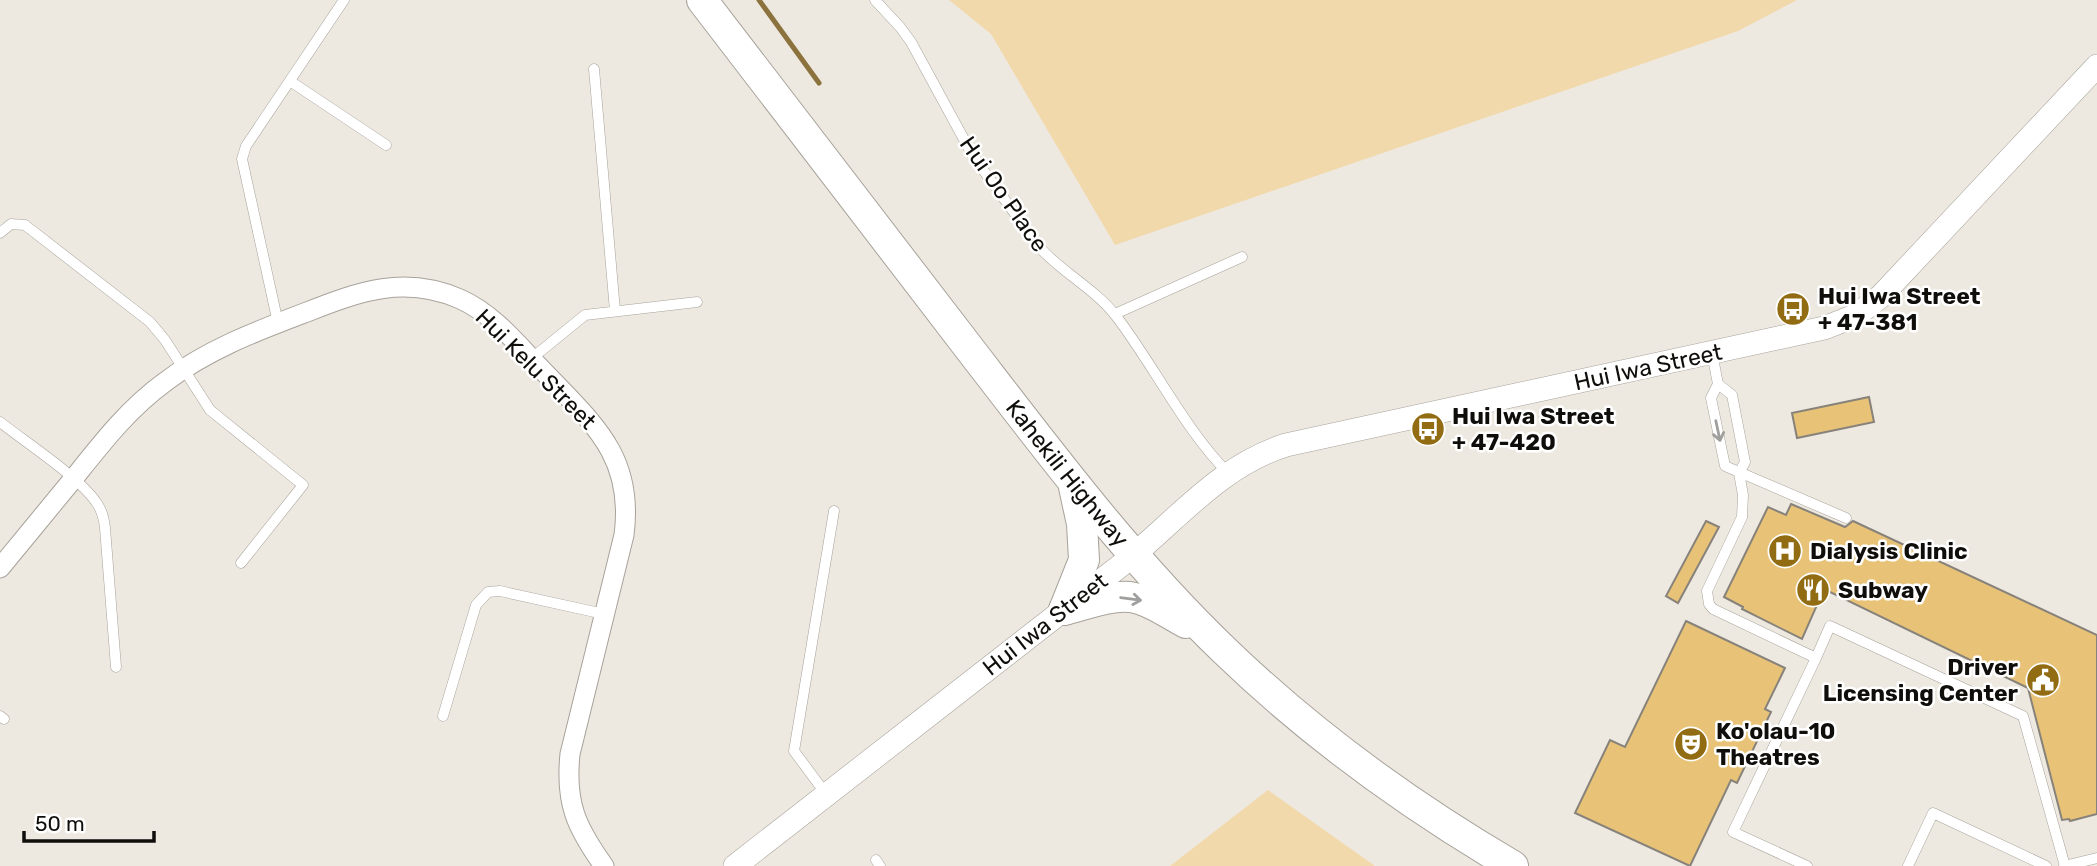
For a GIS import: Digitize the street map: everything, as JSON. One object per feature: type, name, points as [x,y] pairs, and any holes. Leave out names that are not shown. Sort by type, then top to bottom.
[{"type":"main road","name":"Kahekili Highway","points":[[702,0],[1073,483],[1134,555],[1208,634],[1268,691],[1361,767],[1410,802],[1513,866]]},
{"type":"main road","points":[[1064,610],[1084,560],[1085,544],[1073,483]]},
{"type":"main road","points":[[1064,610],[1114,598],[1130,597],[1208,634]]},
{"type":"street","name":"Hui Iwa Street","points":[[735,866],[1134,555],[1228,473],[1257,456],[1286,445],[1824,328],[1840,323],[1868,307],[2097,66]]},
{"type":"street","name":"Hui Kelu Street","points":[[0,568],[115,426],[183,369],[219,348],[365,290],[395,287],[428,289],[461,299],[491,317],[592,421],[620,467],[626,518],[568,768],[570,798],[578,826],[604,866]]},
{"type":"lane","points":[[278,323],[242,165],[246,146],[344,0]]},
{"type":"lane","name":"Hui Oo Place","points":[[876,0],[906,35],[973,156],[1040,248],[1115,314],[1203,447],[1228,473]]},
{"type":"lane","points":[[594,69],[615,311]]},
{"type":"lane","points":[[290,81],[386,145]]},
{"type":"lane","points":[[0,233],[11,224],[26,225],[150,322],[210,410],[303,485],[241,563]]},
{"type":"lane","points":[[1115,314],[1242,257]]},
{"type":"lane","points":[[531,359],[580,318],[590,314],[697,302]]},
{"type":"lane","points":[[1712,353],[1718,384],[1711,398],[1725,466],[1846,518]]},
{"type":"lane","points":[[1718,384],[1732,395],[1745,463],[1739,473],[1743,495],[1742,517],[1707,591],[1709,604],[1713,609],[1816,658]]},
{"type":"lane","points":[[0,422],[93,497],[104,519],[116,667]]},
{"type":"lane","points":[[827,794],[794,751],[834,511]]},
{"type":"lane","points":[[443,716],[476,605],[483,596],[500,590],[604,614]]},
{"type":"lane","points":[[1807,866],[1733,832],[1830,626],[2024,716],[2064,866],[2097,858]]},
{"type":"lane","points":[[1908,866],[1933,813],[2046,866]]},
{"type":"shaded area","points":[[949,0],[1797,0],[1738,31],[1115,245],[991,34]]},
{"type":"shaded area","points":[[1268,790],[1375,866],[1170,866]]},
{"type":"building","points":[[1869,397],[1874,422],[1797,438],[1792,413]]},
{"type":"building","points":[[1791,504],[1845,527],[1853,521],[2097,635],[2097,814],[2070,821],[2062,820],[2028,688],[1824,589],[1802,639],[1724,597],[1768,507],[1786,515]]},
{"type":"building","points":[[1706,521],[1719,527],[1678,603],[1666,596]]},
{"type":"building","name":"Ko'olau-10 Theatres","points":[[1686,621],[1785,668],[1765,709],[1771,712],[1737,783],[1731,780],[1690,866],[1575,813],[1610,740],[1625,747]]},
{"type":"waterway","points":[[759,0],[819,83]]},
{"type":"place","name":"Hui Iwa Street + 47-381","points":[[1793,309]]},
{"type":"place","name":"Hui Iwa Street + 47-420","points":[[1428,429]]},
{"type":"place","name":"Dialysis Clinic","points":[[1785,551]]},
{"type":"place","name":"Subway","points":[[1813,590]]},
{"type":"place","name":"Driver Licensing Center","points":[[2043,680]]},
{"type":"place","name":"Ko'olau-10 Theatres","points":[[1691,744]]}]
